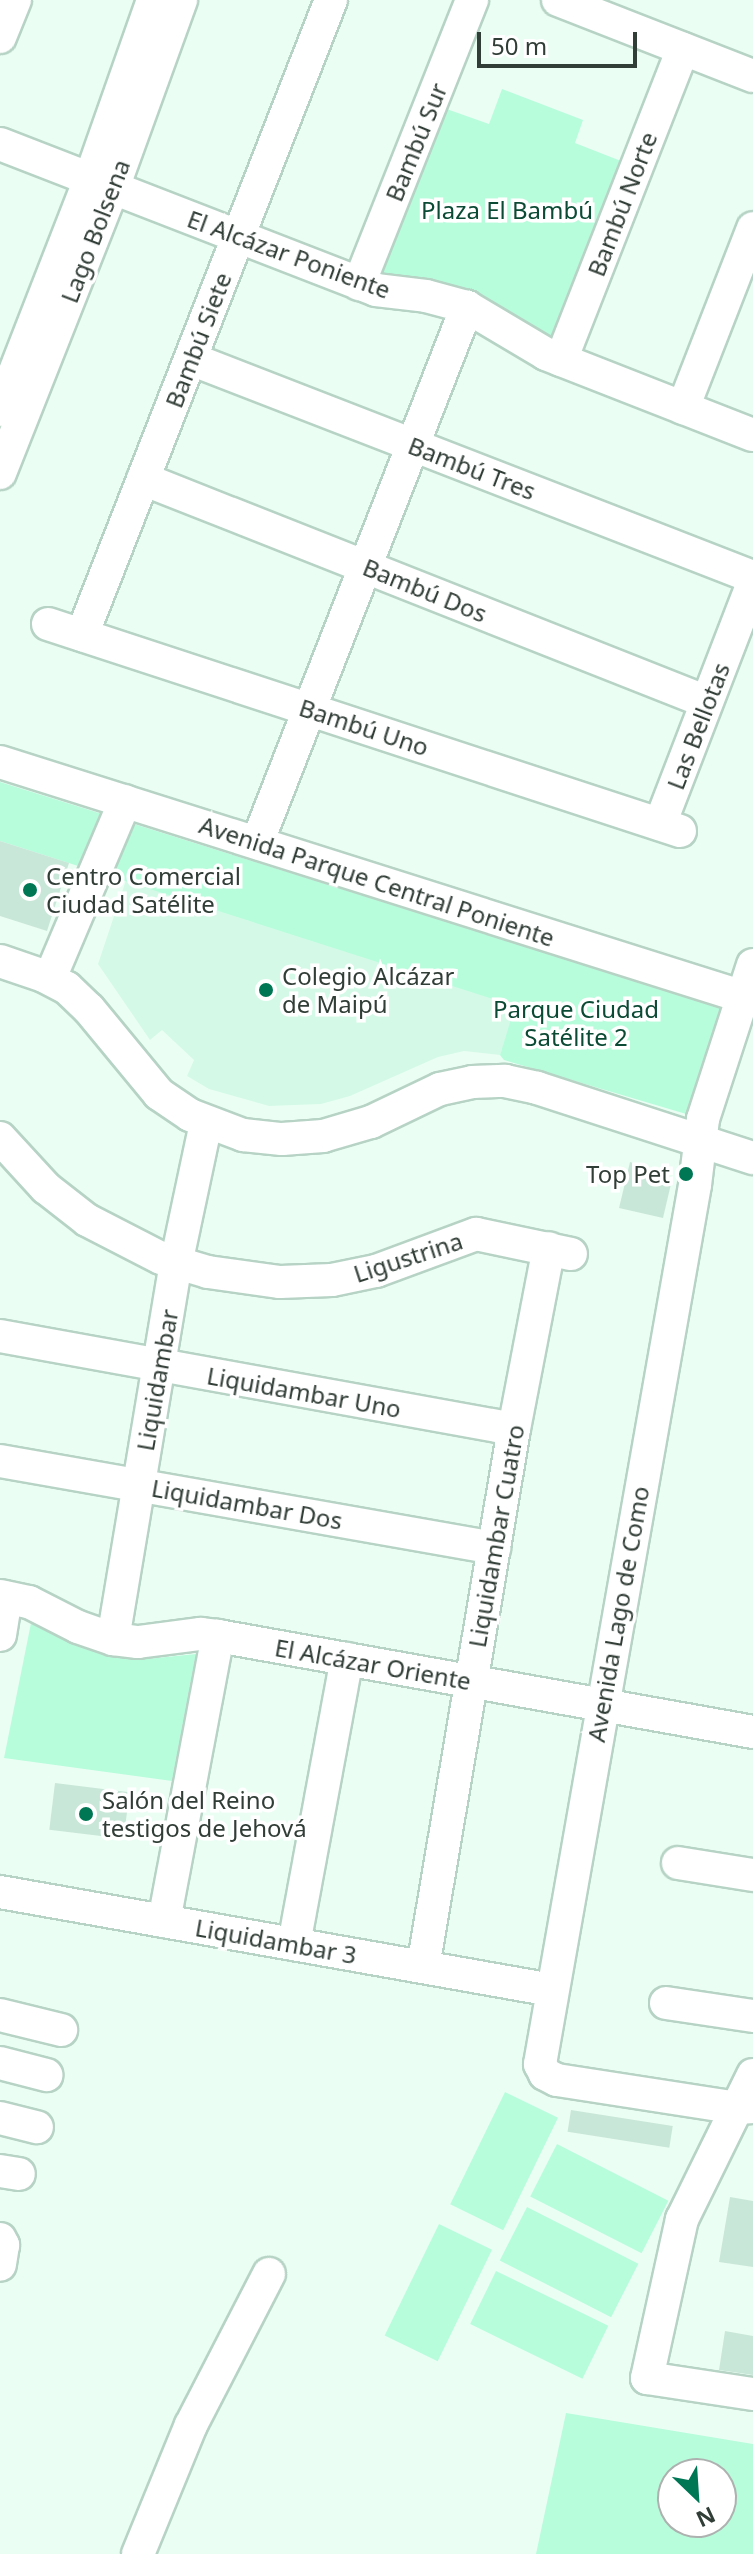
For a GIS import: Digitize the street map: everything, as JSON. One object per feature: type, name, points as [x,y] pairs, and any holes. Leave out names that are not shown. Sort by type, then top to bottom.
[{"type":"street","points":[[0,37],[15,0]]},
{"type":"street","name":"Lago Bolsena","points":[[2,464],[102,184],[153,0]]},
{"type":"street","name":"Lago Bolsena","points":[[0,410],[181,0]]},
{"type":"street","name":"Bambú Siete","points":[[82,635],[331,0]]},
{"type":"street","name":"Bambú Sur","points":[[359,284],[472,0]]},
{"type":"street","points":[[558,0],[753,76]]},
{"type":"street","name":"Bambú Norte","points":[[561,360],[683,49]]},
{"type":"street","name":"El Alcázar Poniente","points":[[0,144],[359,284],[467,307],[561,360],[753,435]]},
{"type":"street","points":[[683,408],[753,228]]},
{"type":"street","points":[[257,843],[467,307]]},
{"type":"street","name":"Bambú Tres","points":[[191,359],[753,580]]},
{"type":"street","name":"Bambú Dos","points":[[143,479],[707,702]]},
{"type":"street","name":"Las Bellotas","points":[[670,828],[707,702],[753,580]]},
{"type":"street","name":"Bambú Uno","points":[[48,624],[670,828]]},
{"type":"street","name":"Avenida Parque Central Poniente","points":[[0,762],[747,998]]},
{"type":"street","points":[[50,978],[125,801]]},
{"type":"street","points":[[0,961],[50,978],[89,1009],[159,1094],[206,1123],[262,1138],[323,1136],[371,1122],[440,1089],[497,1081],[537,1088],[753,1158]]},
{"type":"street","name":"Avenida Lago de Como","points":[[745,2108],[550,2078],[540,2064],[703,1119],[747,998],[753,965]]},
{"type":"street","name":"Liquidambar","points":[[113,1639],[176,1264],[206,1123]]},
{"type":"street","name":"Ligustrina","points":[[0,1138],[65,1204],[122,1240],[176,1264],[248,1280],[306,1282],[376,1271],[476,1234],[560,1251]]},
{"type":"street","name":"Liquidambar Cuatro","points":[[423,1967],[514,1429],[560,1251]]},
{"type":"street","name":"Liquidambar Uno","points":[[0,1336],[514,1429]]},
{"type":"street","name":"Liquidambar Dos","points":[[0,1461],[494,1548]]},
{"type":"street","points":[[0,1635],[3,1596]]},
{"type":"street","name":"El Alcázar Oriente","points":[[3,1596],[29,1602],[78,1627],[113,1639],[138,1642],[200,1634],[218,1636],[753,1732]]},
{"type":"street","points":[[164,1921],[218,1636]]},
{"type":"street","points":[[294,1944],[347,1659]]},
{"type":"street","points":[[678,1863],[753,1875]]},
{"type":"street","name":"Liquidambar 3","points":[[0,1892],[552,1990]]},
{"type":"street","points":[[666,2003],[753,2016]]},
{"type":"street","points":[[0,2015],[61,2030]]},
{"type":"street","points":[[0,2063],[46,2075]]},
{"type":"street","points":[[753,2075],[745,2108],[726,2125],[682,2219],[647,2378],[753,2394]]},
{"type":"street","points":[[0,2118],[37,2127]]},
{"type":"street","points":[[0,2239],[3,2245],[0,2265]]},
{"type":"street","points":[[138,2554],[191,2425],[269,2274]]},
{"type":"shaded area","name":"Colegio Alcázar de Maipú","points":[[126,880],[516,1006],[500,1055],[464,1051],[438,1057],[350,1096],[321,1104],[269,1106],[209,1089],[187,1076],[194,1060],[162,1030],[150,1040],[98,964]]},
{"type":"green space","name":"Plaza El Bambú","points":[[502,89],[583,120],[575,143],[621,161],[557,330],[549,337],[542,337],[472,291],[390,277],[381,271],[441,107],[489,124]]},
{"type":"green space","name":"Parque Ciudad Satélite 2","points":[[0,782],[728,1010],[703,1119],[504,1060],[500,1055],[515,1006],[0,841]]},
{"type":"green space","points":[[31,1623],[80,1641],[96,1652],[146,1659],[196,1654],[172,1781],[4,1758]]},
{"type":"green space","points":[[505,2092],[558,2118],[503,2230],[450,2204]]},
{"type":"green space","points":[[557,2144],[668,2201],[642,2253],[530,2197]]},
{"type":"green space","points":[[527,2207],[638,2264],[611,2317],[500,2260]]},
{"type":"green space","points":[[439,2224],[492,2250],[438,2361],[385,2335]]},
{"type":"green space","points":[[496,2271],[608,2326],[582,2379],[470,2324]]},
{"type":"green space","points":[[566,2413],[753,2444],[753,2554],[536,2554]]},
{"type":"building","name":"Centro Comercial Ciudad Satélite","points":[[0,841],[69,863],[47,931],[0,916]]},
{"type":"building","points":[[630,1162],[665,1173],[671,1184],[663,1218],[619,1208]]},
{"type":"building","name":"Salón del Reino testigos de Jehová","points":[[55,1783],[129,1792],[124,1839],[49,1830]]},
{"type":"building","points":[[571,2110],[673,2126],[669,2148],[568,2132]]},
{"type":"building","points":[[730,2197],[753,2201],[753,2267],[719,2262]]},
{"type":"building","points":[[725,2331],[753,2336],[753,2375],[719,2370]]},
{"type":"place","name":"Centro Comercial Ciudad Satélite","points":[[30,890]]},
{"type":"place","name":"Colegio Alcázar de Maipú","points":[[266,990]]},
{"type":"place","name":"Top Pet","points":[[686,1174]]},
{"type":"place","name":"Salón del Reino testigos de Jehová","points":[[86,1814]]}]
